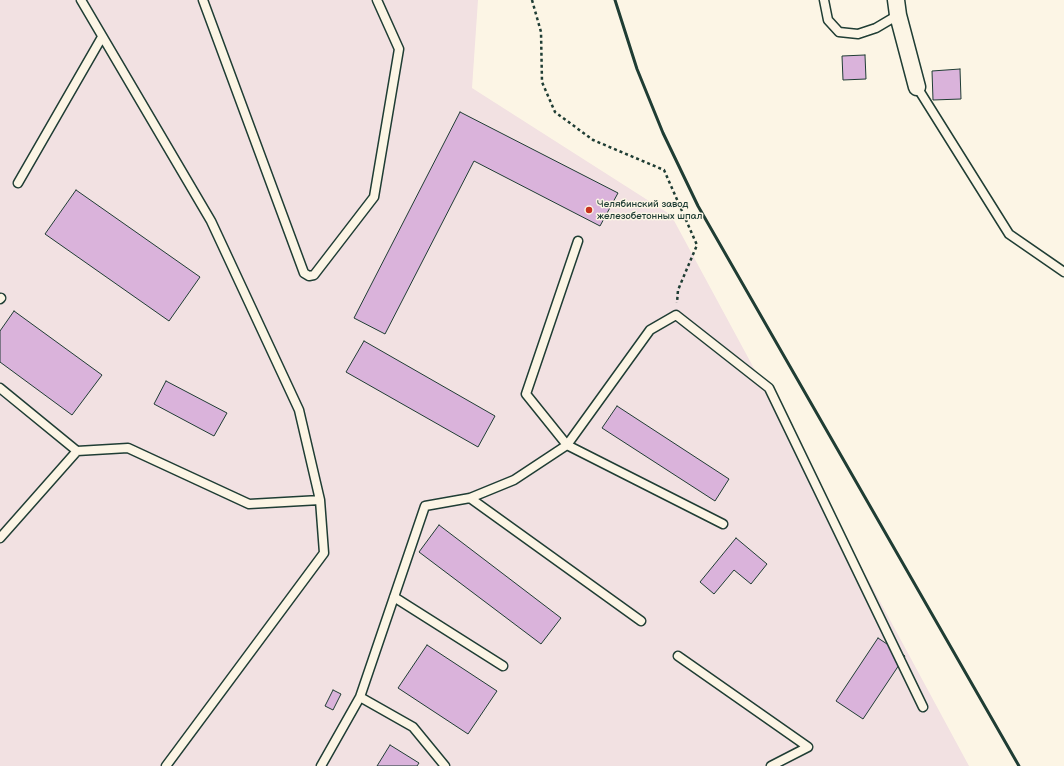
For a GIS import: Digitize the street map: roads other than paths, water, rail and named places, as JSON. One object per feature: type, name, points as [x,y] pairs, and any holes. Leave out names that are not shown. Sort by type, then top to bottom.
[{"type":"street","points":[[897,8],[917,87]]},
{"type":"lane","points":[[80,0],[211,221],[299,410],[320,500],[324,554],[166,766]]},
{"type":"lane","points":[[203,0],[304,273],[309,276],[314,275],[374,197],[400,49],[377,0]]},
{"type":"lane","points":[[824,0],[828,20],[839,32],[858,34],[876,28],[897,8]]},
{"type":"lane","points":[[18,183],[102,37]]},
{"type":"lane","points":[[917,87],[1009,234],[1064,272]]},
{"type":"lane","points":[[578,241],[526,394],[567,446],[723,524]]},
{"type":"lane","points":[[322,766],[360,697],[425,506],[470,498],[514,480],[567,446],[650,330],[676,315],[769,388],[923,707]]},
{"type":"lane","points":[[0,388],[77,451],[128,448],[249,504],[320,500]]},
{"type":"lane","points":[[0,538],[77,451]]},
{"type":"lane","points":[[470,498],[641,621]]},
{"type":"lane","points":[[394,597],[503,666]]},
{"type":"lane","points":[[678,656],[808,747],[771,766]]},
{"type":"lane","points":[[360,697],[413,727],[445,766]]},
{"type":"railway","points":[[615,0],[637,69],[663,133],[698,206],[1019,766]]},
{"type":"place","name":"Челябинский завод железобетонных шпал","points":[[589,210]]}]
